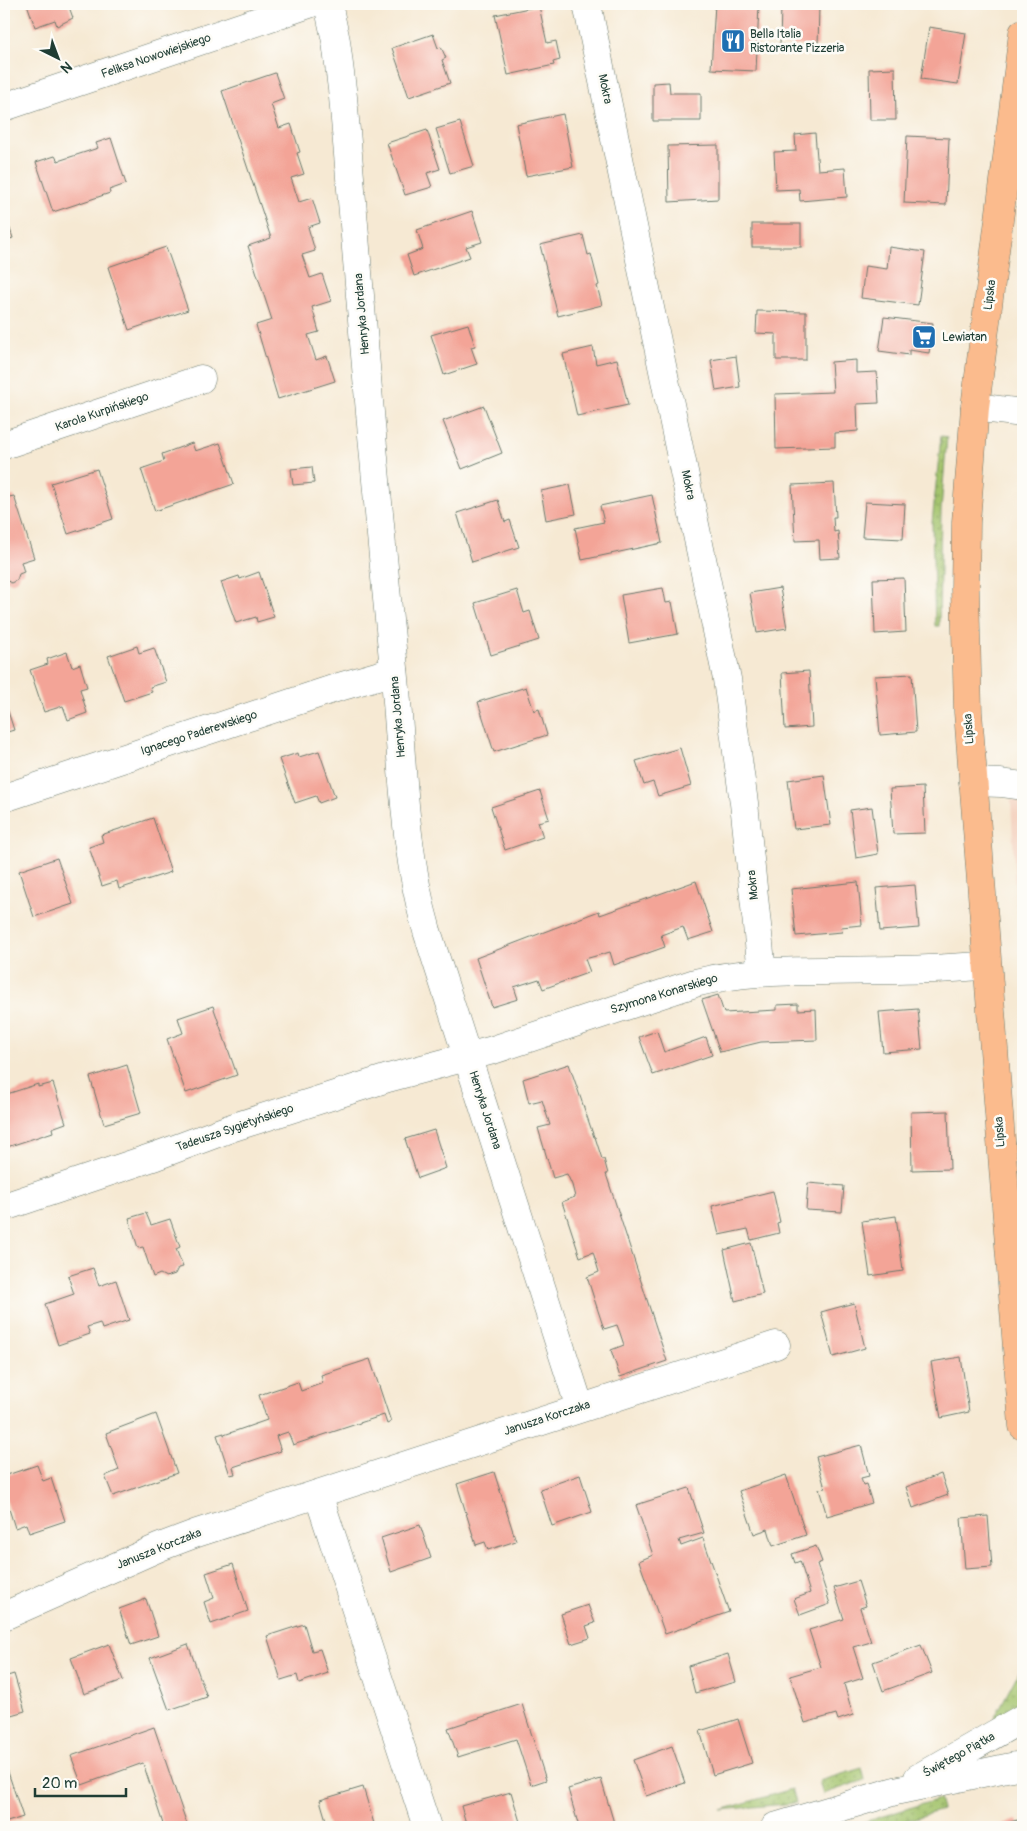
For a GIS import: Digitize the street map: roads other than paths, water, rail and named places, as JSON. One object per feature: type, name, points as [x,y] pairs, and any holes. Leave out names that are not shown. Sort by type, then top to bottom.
[{"type":"main road","name":"Lipska","points":[[1023,32],[976,407],[966,522],[965,590],[966,672],[987,965],[1014,1188],[1023,1411]]},
{"type":"street","name":"Feliksa Nowowiejskiego","points":[[4,107],[309,4]]},
{"type":"street","name":"Henryka Jordana","points":[[328,4],[336,41],[343,97],[407,837],[412,869],[418,901],[427,931],[580,1408]]},
{"type":"street","name":"Mokra","points":[[587,4],[726,670],[744,803],[762,972]]},
{"type":"street","name":"Karola Kurpińskiego","points":[[4,445],[201,379]]},
{"type":"street","points":[[976,407],[1023,413]]},
{"type":"street","name":"Ignacego Paderewskiego","points":[[4,798],[339,687],[394,671]]},
{"type":"street","points":[[973,782],[1023,786]]},
{"type":"street","name":"Szymona Konarskiego","points":[[468,1057],[695,983],[725,976],[762,972],[953,968],[987,965]]},
{"type":"street","name":"Tadeusza Sygietyńskiego","points":[[4,1207],[156,1156],[234,1126],[388,1078],[468,1057]]},
{"type":"street","name":"Janusza Korczaka","points":[[4,1616],[160,1547],[214,1527],[776,1345]]},
{"type":"street","points":[[318,1494],[427,1827]]},
{"type":"street","name":"Świętego Piątka","points":[[895,1791],[1023,1718]]},
{"type":"street","name":"Świętego Piątka","points":[[775,1827],[895,1791],[1023,1766]]},
{"type":"place","name":"Bella Italia Ristorante Pizzeria","points":[[733,41]]},
{"type":"place","name":"Lewiatan","points":[[924,337]]}]
